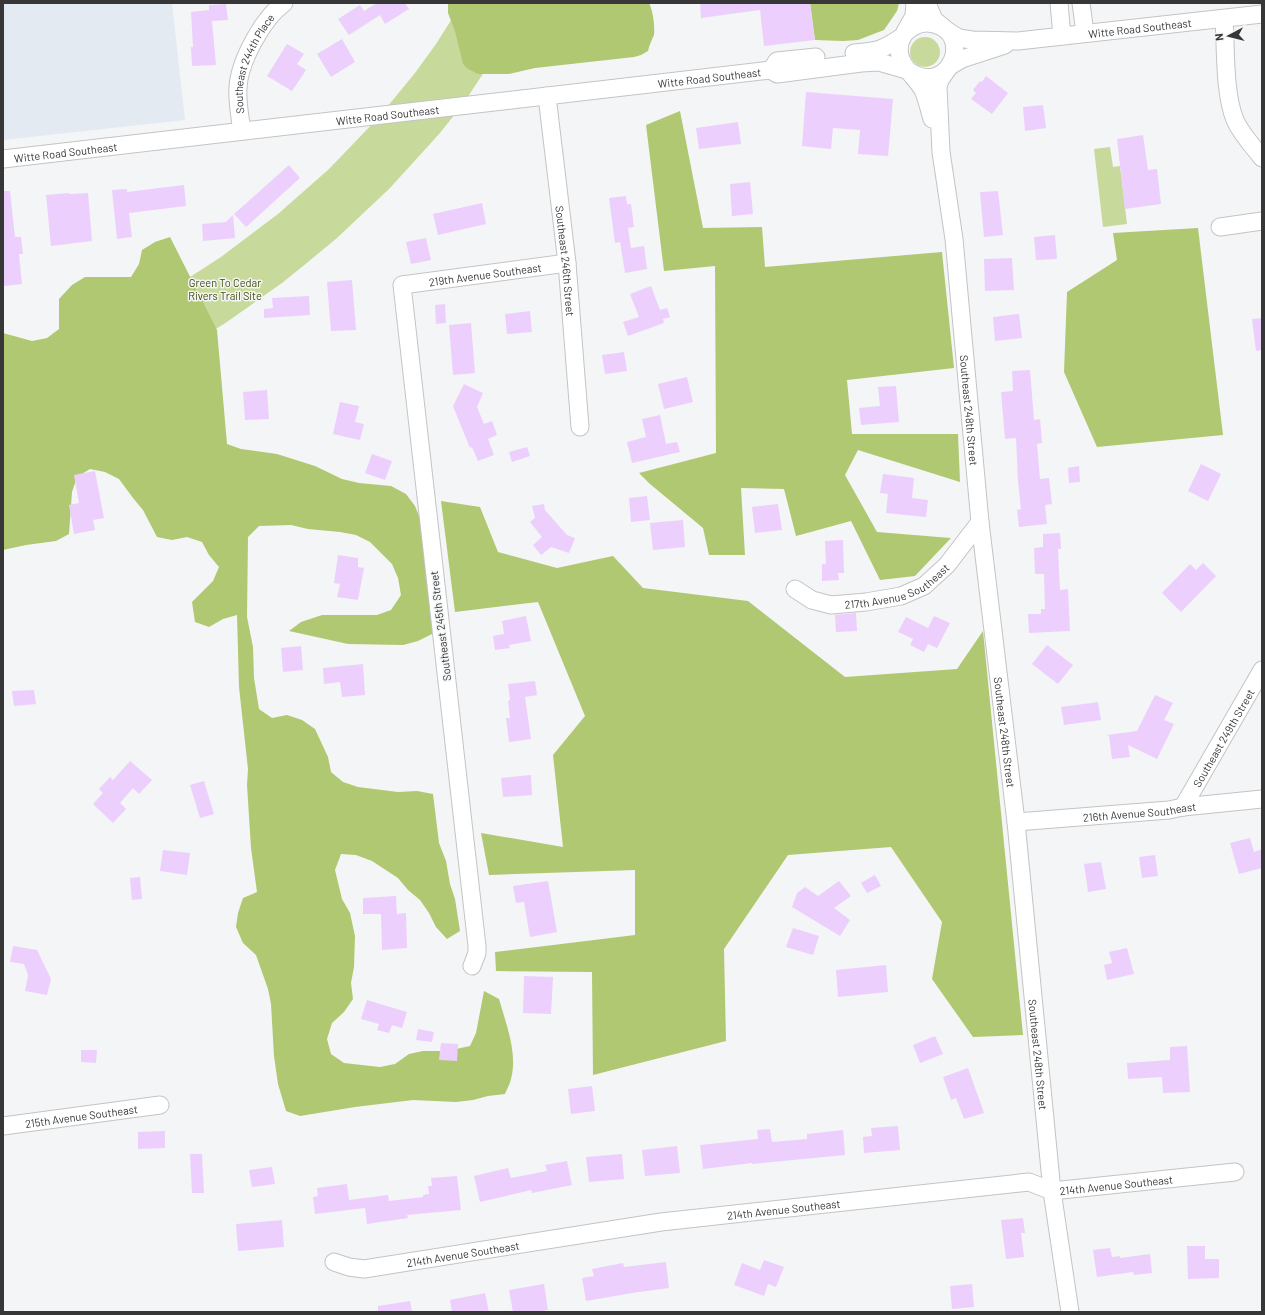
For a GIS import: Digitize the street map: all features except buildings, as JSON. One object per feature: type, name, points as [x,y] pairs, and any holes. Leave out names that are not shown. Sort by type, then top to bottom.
[{"type":"street","name":"Southeast 244th Place","points":[[242,131],[238,88],[241,72],[253,44],[265,23],[284,3]]},
{"type":"street","points":[[915,3],[914,16],[903,35],[899,47],[899,54],[908,71],[920,77],[927,78],[939,75],[949,66],[955,51],[953,42],[945,29],[934,20],[927,3]]},
{"type":"street","points":[[1059,3],[1062,36]]},
{"type":"street","points":[[1081,3],[1085,33]]},
{"type":"street","name":"Witte Road Southeast","points":[[945,29],[959,38],[972,40],[1018,41],[1262,14]]},
{"type":"street","points":[[1224,19],[1228,92],[1231,108],[1242,133],[1262,158]]},
{"type":"street","points":[[903,35],[910,28],[927,22],[936,24],[945,29]]},
{"type":"street","name":"Witte Road Southeast","points":[[771,70],[777,61],[877,51],[889,46],[903,35]]},
{"type":"street","name":"Witte Road Southeast","points":[[949,66],[962,58],[1018,41]]},
{"type":"street","name":"Witte Road Southeast","points":[[3,159],[771,70],[777,74],[878,62],[908,71]]},
{"type":"street","name":"Southeast 248th Street","points":[[949,66],[940,80],[938,87],[941,152],[954,239],[980,522],[1016,822],[1052,1191],[1070,1312]]},
{"type":"street","name":"Southeast 248th Street","points":[[908,71],[922,89],[927,99],[941,152]]},
{"type":"street","name":"Southeast 246th Street","points":[[547,96],[567,263],[580,427]]},
{"type":"street","points":[[1220,227],[1262,221]]},
{"type":"street","name":"219th Avenue Southeast","points":[[402,285],[567,263]]},
{"type":"street","name":"Southeast 245th Street","points":[[402,285],[477,946],[477,953],[472,966]]},
{"type":"street","name":"217th Avenue Southeast","points":[[795,589],[812,600],[831,605],[866,602],[900,596],[924,586],[947,565],[980,522]]},
{"type":"street","name":"Southeast 249th Street","points":[[1183,807],[1262,670]]},
{"type":"street","name":"216th Avenue Southeast","points":[[1016,822],[1169,810],[1183,807],[1262,800]]},
{"type":"street","name":"215th Avenue Southeast","points":[[3,1126],[160,1105]]},
{"type":"street","name":"214th Avenue Southeast","points":[[334,1262],[349,1267],[364,1269],[661,1222],[1029,1182],[1052,1191],[1235,1172]]},
{"type":"shaded area","points":[[3,3],[172,3],[185,120],[3,140]]},
{"type":"green space","points":[[448,3],[649,3],[652,10],[654,35],[648,51],[634,57],[535,68],[509,74],[478,74],[468,69],[463,64],[455,31],[448,13]]},
{"type":"green space","name":"Green To Cedar Rivers Trail Site","points":[[462,3],[508,36],[463,104],[440,133],[390,188],[337,238],[282,283],[224,324],[192,343],[3,369],[190,277],[221,257],[278,214],[329,169],[378,118],[415,73],[436,44]]},
{"type":"green space","points":[[810,3],[899,3],[897,11],[884,30],[858,40],[843,41],[815,40]]},
{"type":"green space","points":[[925,37],[935,42],[940,52],[935,62],[925,67],[915,62],[910,52],[915,42]]},
{"type":"green space","points":[[680,111],[703,228],[762,227],[765,267],[942,252],[954,368],[847,380],[852,434],[958,434],[960,482],[858,450],[845,475],[877,532],[951,538],[915,576],[880,580],[851,521],[796,536],[784,489],[741,488],[745,555],[709,555],[703,528],[639,473],[716,453],[715,266],[664,271],[646,125]]},
{"type":"green space","points":[[1110,147],[1113,167],[1120,166],[1127,224],[1103,227],[1094,149]]},
{"type":"green space","points":[[1198,228],[1223,435],[1097,447],[1064,372],[1067,292],[1117,260],[1113,233]]},
{"type":"green space","points":[[170,237],[217,330],[227,444],[241,449],[277,454],[315,466],[342,479],[359,483],[391,486],[406,494],[415,506],[421,521],[428,567],[427,584],[434,633],[418,641],[403,645],[348,644],[289,631],[301,622],[322,615],[377,615],[391,610],[401,595],[398,578],[392,564],[370,542],[356,535],[308,529],[291,525],[259,526],[248,537],[247,617],[253,647],[254,678],[259,709],[272,718],[287,715],[302,720],[315,729],[328,757],[331,772],[343,782],[358,787],[398,792],[417,791],[433,794],[439,843],[446,861],[450,884],[455,899],[460,931],[447,939],[436,927],[420,900],[408,890],[398,878],[372,861],[356,855],[341,854],[335,870],[342,899],[350,913],[355,936],[354,967],[351,983],[353,999],[344,1012],[332,1023],[327,1039],[331,1054],[344,1063],[380,1067],[395,1064],[409,1054],[470,1046],[476,1033],[484,991],[499,999],[508,1028],[512,1049],[513,1069],[511,1081],[505,1094],[456,1102],[413,1100],[355,1107],[300,1116],[286,1111],[278,1084],[274,1056],[271,1004],[268,989],[256,955],[243,943],[236,927],[238,913],[243,898],[257,892],[251,848],[247,785],[248,769],[239,687],[237,615],[223,619],[209,627],[195,622],[192,602],[213,581],[219,567],[209,555],[202,542],[187,537],[172,540],[157,537],[143,510],[119,479],[105,472],[90,469],[77,477],[72,492],[69,534],[56,541],[3,550],[3,333],[32,341],[47,338],[59,329],[59,299],[72,285],[85,277],[131,277],[139,264],[142,250],[155,242]]},
{"type":"green space","points":[[441,501],[480,507],[498,552],[557,568],[613,556],[643,588],[748,601],[845,677],[957,669],[983,631],[1023,1035],[973,1037],[932,979],[942,922],[891,847],[788,855],[724,949],[726,1041],[593,1075],[592,972],[496,971],[495,952],[635,935],[635,870],[489,875],[481,833],[563,847],[553,755],[585,716],[538,602],[455,612]]}]
